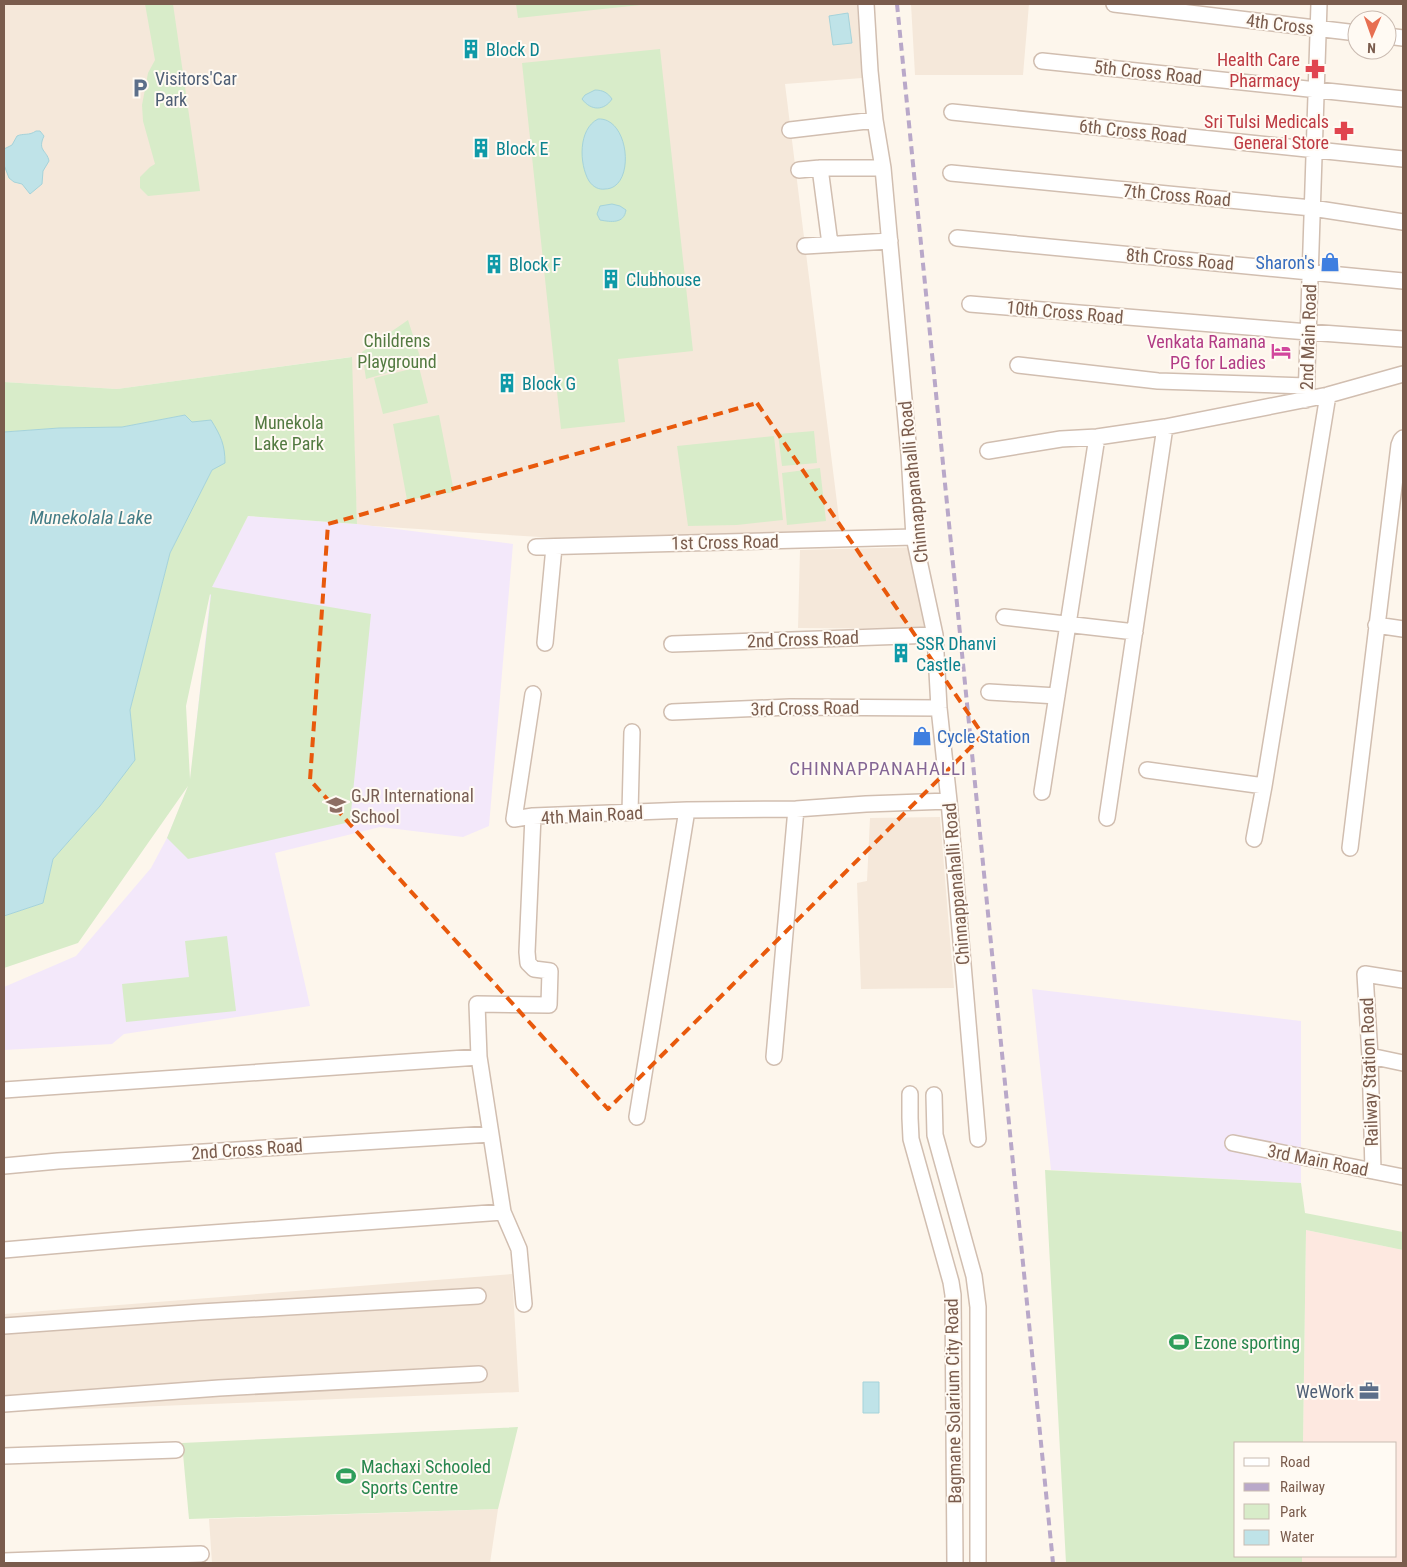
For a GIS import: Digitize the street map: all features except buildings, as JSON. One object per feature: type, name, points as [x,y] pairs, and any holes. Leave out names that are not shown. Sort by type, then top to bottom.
[{"type":"street","name":"Chinnappanahalli Road","points":[[866,4],[870,71],[875,120],[883,168],[890,241],[909,454],[914,537],[935,635],[939,708],[949,801],[978,1139]]},
{"type":"street","name":"4th Cross","points":[[1114,4],[1347,32]]},
{"type":"street","name":"2nd Main Road","points":[[1306,393],[1319,4]]},
{"type":"street","name":"5th Cross Road","points":[[1042,61],[1403,99]]},
{"type":"street","name":"6th Cross Road","points":[[952,112],[1403,159]]},
{"type":"street","points":[[790,130],[875,120]]},
{"type":"street","points":[[820,168],[830,244]]},
{"type":"street","points":[[798,170],[883,168]]},
{"type":"street","name":"7th Cross Road","points":[[951,173],[1312,208],[1403,222]]},
{"type":"street","name":"8th Cross Road","points":[[957,238],[1403,281]]},
{"type":"street","points":[[805,246],[890,241]]},
{"type":"street","name":"10th Cross Road","points":[[970,304],[1403,339]]},
{"type":"street","points":[[1018,364],[1158,381],[1328,395],[1403,374]]},
{"type":"street","points":[[988,451],[1165,427],[1306,393]]},
{"type":"street","points":[[1254,839],[1328,395]]},
{"type":"street","points":[[1107,818],[1165,427]]},
{"type":"street","points":[[1042,792],[1097,437]]},
{"type":"street","points":[[1350,848],[1399,446],[1403,438]]},
{"type":"street","name":"1st Cross Road","points":[[536,547],[914,537]]},
{"type":"street","points":[[545,643],[554,547]]},
{"type":"street","points":[[1004,617],[1135,632]]},
{"type":"street","points":[[1376,625],[1403,629]]},
{"type":"street","name":"2nd Cross Road","points":[[672,644],[935,635]]},
{"type":"street","points":[[989,692],[1057,696]]},
{"type":"street","points":[[533,694],[514,819],[534,816]]},
{"type":"street","name":"3rd Cross Road","points":[[672,712],[790,707],[939,708]]},
{"type":"street","points":[[630,813],[632,732]]},
{"type":"street","points":[[1147,770],[1264,786]]},
{"type":"street","name":"4th Main Road","points":[[479,1057],[477,1004],[548,1006],[550,971],[534,969],[528,963],[527,952],[534,816],[687,810],[796,809],[949,801]]},
{"type":"street","points":[[774,1057],[796,809]]},
{"type":"street","points":[[637,1117],[687,810]]},
{"type":"street","name":"Railway Station Road","points":[[1373,1171],[1370,1056],[1365,974],[1403,980]]},
{"type":"street","points":[[1370,1056],[1403,1063]]},
{"type":"street","points":[[4,1090],[479,1057],[503,1212],[519,1249],[524,1304]]},
{"type":"street","name":"Bagmane Solarium City Road","points":[[910,1094],[911,1139],[951,1282],[954,1301],[954,1563]]},
{"type":"street","name":"Bagmane Solarium City Road","points":[[934,1095],[935,1135],[977,1292],[978,1563]]},
{"type":"street","name":"2nd Cross Road","points":[[4,1166],[491,1134]]},
{"type":"street","name":"3rd Main Road","points":[[1233,1143],[1403,1177]]},
{"type":"street","points":[[4,1250],[153,1237],[503,1212]]},
{"type":"street","points":[[4,1326],[200,1312],[478,1296]]},
{"type":"street","points":[[4,1404],[219,1388],[479,1374]]},
{"type":"street","points":[[4,1456],[176,1450]]},
{"type":"street","points":[[4,1561],[201,1554]]},
{"type":"highlighted area","points":[[757,403],[983,735],[608,1109],[310,780],[328,524]]},
{"type":"shaded area","points":[[4,4],[857,4],[862,78],[785,84],[841,535],[555,538],[357,525],[351,357],[117,389],[4,382]]},
{"type":"shaded area","points":[[911,4],[1029,4],[1023,75],[915,75]]},
{"type":"shaded area","name":"GJR International School","points":[[248,516],[357,524],[513,544],[489,826],[463,837],[380,827],[275,853],[310,1006],[124,1034],[112,1044],[4,1050],[4,987],[76,956],[151,868],[167,838],[190,783],[211,587]]},
{"type":"shaded area","points":[[923,547],[931,629],[798,628],[800,550]]},
{"type":"shaded area","points":[[940,817],[954,988],[861,989],[857,883],[867,881],[870,818]]},
{"type":"shaded area","points":[[1032,989],[1301,1021],[1301,1183],[1051,1170]]},
{"type":"shaded area","points":[[1306,1230],[1403,1250],[1403,1563],[1302,1563],[1302,1557],[1397,1557],[1397,1442],[1303,1442]]},
{"type":"shaded area","points":[[512,1274],[519,1392],[4,1412],[4,1314]]},
{"type":"shaded area","points":[[498,1509],[490,1563],[212,1563],[209,1519]]},
{"type":"green space","points":[[145,4],[173,4],[200,191],[148,196],[140,188],[140,177],[155,164],[143,121],[142,105],[148,73],[155,60]]},
{"type":"green space","points":[[516,4],[650,4],[518,18]]},
{"type":"green space","points":[[660,49],[693,351],[618,359],[625,422],[561,429],[522,63]]},
{"type":"green space","name":"Childrens Playground","points":[[408,320],[422,363],[366,379],[362,352]]},
{"type":"green space","name":"Munekola Lake Park","points":[[352,357],[357,524],[248,516],[212,587],[371,614],[350,822],[188,859],[167,838],[188,786],[78,943],[4,968],[4,916],[43,903],[53,859],[100,806],[134,760],[130,710],[170,553],[212,470],[192,422],[185,415],[122,427],[59,428],[4,432],[4,382],[117,389]],"holes":[[[211,595],[190,779],[186,706]]]},
{"type":"green space","points":[[419,367],[428,403],[383,414],[374,378]]},
{"type":"green space","points":[[439,415],[454,492],[407,500],[393,424]]},
{"type":"green space","points":[[814,431],[817,463],[782,466],[778,434]]},
{"type":"green space","points":[[774,436],[783,520],[737,525],[688,526],[677,446]]},
{"type":"green space","points":[[820,468],[826,521],[787,525],[782,473]]},
{"type":"green space","points":[[227,936],[236,1011],[126,1022],[122,984],[189,977],[185,941]]},
{"type":"green space","name":"Ezone sporting","points":[[1045,1170],[1301,1183],[1305,1213],[1403,1232],[1403,1250],[1306,1230],[1303,1442],[1234,1442],[1234,1557],[1302,1557],[1302,1563],[1066,1563]]},
{"type":"green space","name":"Machaxi Schooled Sports Centre","points":[[518,1427],[498,1509],[189,1519],[182,1443]]},
{"type":"water","points":[[848,13],[852,43],[833,45],[829,16]]},
{"type":"water","points":[[595,90],[605,92],[612,99],[605,106],[597,108],[589,106],[582,99],[585,95]]},
{"type":"water","points":[[598,119],[609,121],[617,129],[625,153],[625,166],[621,178],[615,186],[605,189],[594,186],[589,181],[583,166],[582,157],[582,147],[587,131],[591,124]]},
{"type":"water","points":[[40,131],[44,136],[42,148],[49,161],[43,171],[42,184],[30,194],[22,184],[14,182],[9,178],[4,165],[4,149],[12,145],[17,136]]},
{"type":"water","points":[[612,204],[626,210],[623,218],[616,221],[600,220],[597,214],[600,206]]},
{"type":"water","name":"Munekolala Lake","points":[[185,415],[192,422],[211,420],[222,441],[225,463],[212,470],[170,553],[130,710],[135,760],[100,806],[53,859],[43,903],[4,916],[4,432],[59,428],[122,427]]},
{"type":"water","points":[[863,1382],[879,1382],[879,1413],[863,1413]]},
{"type":"railway","points":[[897,4],[1053,1563]]},
{"type":"place","name":"Block D","points":[[471,49]]},
{"type":"place","name":"Health Care Pharmacy","points":[[1315,69]]},
{"type":"place","name":"Visitors'Car Park","points":[[140,88]]},
{"type":"place","name":"Sri Tulsi Medicals General Store","points":[[1344,131]]},
{"type":"place","name":"Block E","points":[[481,148]]},
{"type":"place","name":"Sharon's","points":[[1330,262]]},
{"type":"place","name":"Block F","points":[[494,264]]},
{"type":"place","name":"Clubhouse","points":[[611,279]]},
{"type":"place","name":"Venkata Ramana PG for Ladies","points":[[1281,351]]},
{"type":"place","name":"Block G","points":[[507,383]]},
{"type":"place","name":"SSR Dhanvi Castle","points":[[901,653]]},
{"type":"place","name":"Cycle Station","points":[[922,736]]},
{"type":"place","name":"GJR International School","points":[[336,805]]},
{"type":"place","name":"Ezone sporting","points":[[1179,1342]]},
{"type":"place","name":"WeWork","points":[[1369,1391]]},
{"type":"place","name":"Machaxi Schooled Sports Centre","points":[[346,1476]]},
{"type":"district","name":"CHINNAPPANAHALLI","points":[[878,768]]}]
